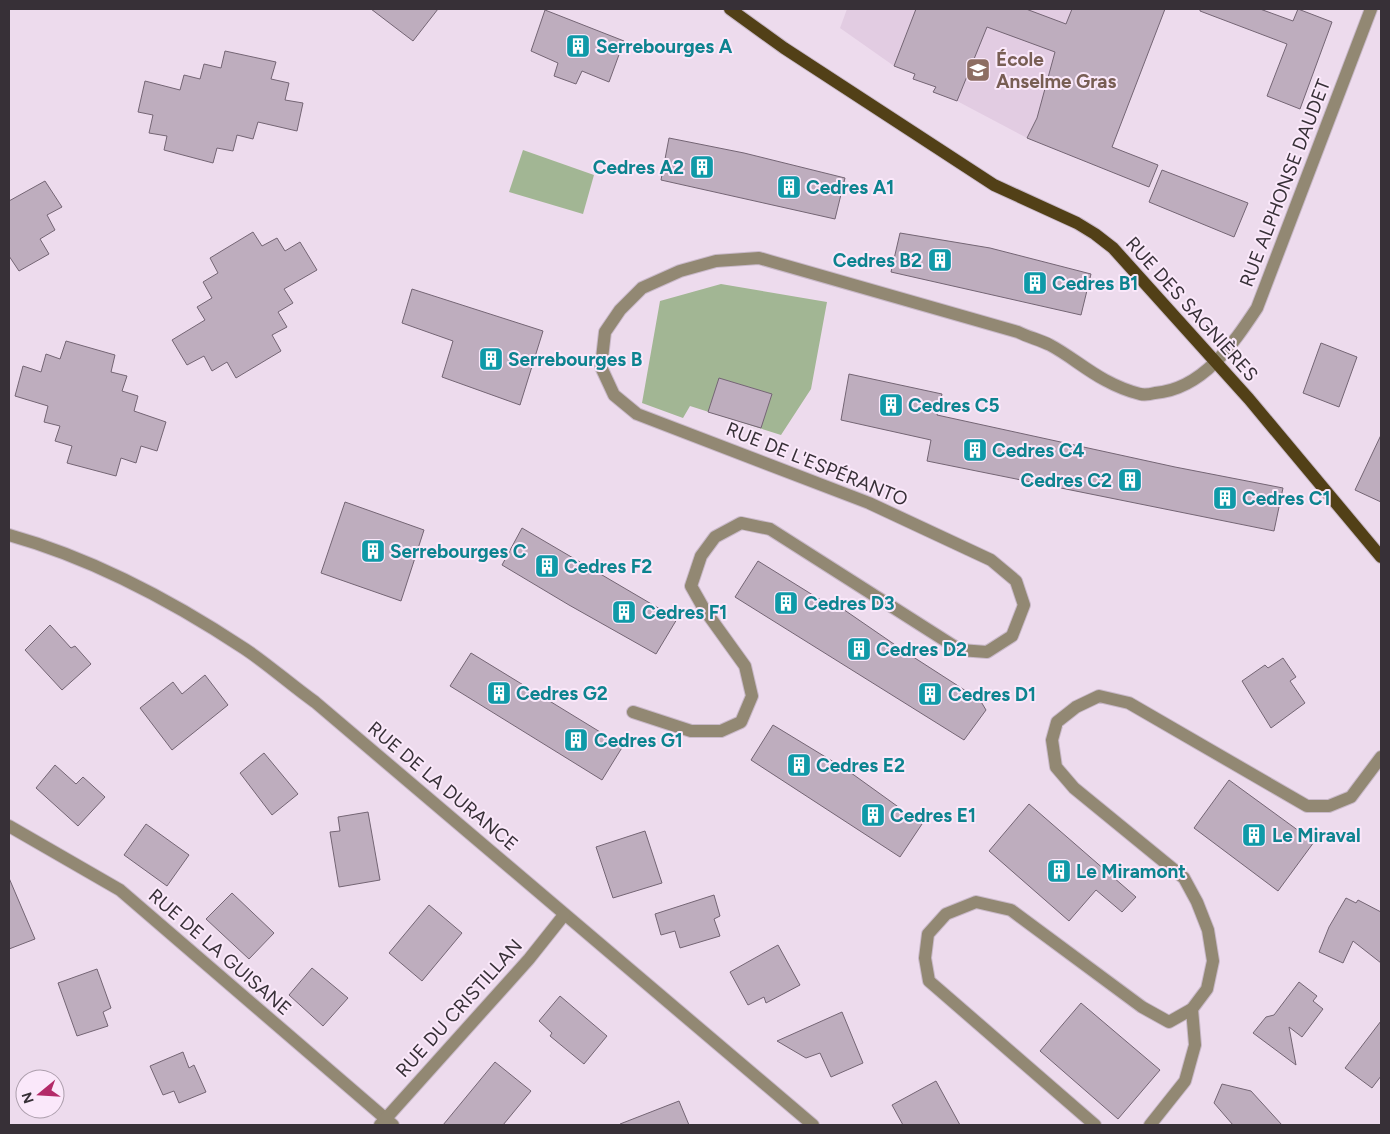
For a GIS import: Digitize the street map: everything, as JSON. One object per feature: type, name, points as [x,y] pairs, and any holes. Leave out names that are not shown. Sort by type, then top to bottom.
[{"type":"main road","name":"RUE DES SAGNIÈRES","points":[[730,9],[784,48],[994,185],[1076,223],[1095,234],[1113,248],[1216,361],[1381,557]]},
{"type":"street","name":"RUE ALPHONSE DAUDET","points":[[1216,361],[1236,340],[1257,308],[1371,9]]},
{"type":"street","name":"RUE DE L'ESPÉRANTO","points":[[633,712],[691,731],[721,731],[741,722],[752,696],[745,666],[704,609],[691,586],[701,556],[715,537],[741,523],[770,529],[960,650],[987,652],[1012,636],[1024,605],[1016,580],[990,560],[869,503],[637,414],[614,395],[601,367],[605,332],[620,310],[642,288],[680,271],[716,261],[759,258],[1018,332],[1049,345],[1104,379],[1142,394],[1162,393],[1180,388],[1204,372],[1216,361]]},
{"type":"street","name":"RUE DE LA DURANCE","points":[[9,535],[24,539],[107,572],[176,607],[246,650],[314,702],[489,848],[564,915],[813,1125]]},
{"type":"street","points":[[1095,1125],[929,981],[925,958],[928,934],[946,914],[976,902],[1011,910],[1142,1007],[1169,1022],[1192,1009],[1207,989],[1213,961],[1208,930],[1197,902],[1184,878],[1074,788],[1056,767],[1052,740],[1058,722],[1076,707],[1099,696],[1129,703],[1307,806],[1329,806],[1351,797],[1381,757]]},
{"type":"street","name":"RUE DE LA GUISANE","points":[[9,826],[120,890],[386,1123]]},
{"type":"street","name":"RUE DU CRISTILLAN","points":[[386,1123],[529,959],[564,915]]},
{"type":"street","points":[[1150,1125],[1185,1081],[1195,1045],[1192,1009]]},
{"type":"shaded area","name":"École Anselme Gras","points":[[847,9],[1072,9],[1055,52],[1037,118],[1027,138],[957,101],[933,92],[935,87],[913,79],[915,74],[894,66],[840,28]]},
{"type":"green space","points":[[523,150],[594,175],[583,214],[509,192]]},
{"type":"green space","points":[[721,284],[827,302],[811,389],[781,435],[690,406],[683,418],[642,403],[660,301]]},
{"type":"building","points":[[371,9],[438,9],[413,41]]},
{"type":"building","points":[[916,9],[1026,9],[1066,24],[1072,9],[1165,9],[1112,147],[1158,165],[1149,187],[1027,138],[1037,118],[1055,52],[987,27],[957,101],[933,92],[936,87],[913,79],[915,74],[894,66]]},
{"type":"building","points":[[1200,9],[1260,9],[1293,21],[1298,9],[1332,22],[1300,109],[1267,96],[1287,44],[1200,11]]},
{"type":"building","name":"Serrebourges A","points":[[545,10],[624,41],[609,82],[582,71],[576,84],[554,76],[558,63],[531,51]]},
{"type":"building","points":[[225,51],[276,62],[271,79],[289,83],[285,100],[303,103],[297,131],[258,122],[253,139],[237,135],[233,151],[217,148],[213,163],[164,150],[167,136],[149,133],[153,115],[138,112],[145,81],[180,90],[184,75],[200,79],[204,64],[221,68]]},
{"type":"building","points":[[669,138],[744,153],[845,178],[835,219],[661,180]]},
{"type":"building","points":[[1162,170],[1248,203],[1234,237],[1149,202]]},
{"type":"building","points":[[45,181],[62,207],[47,215],[55,230],[40,239],[49,254],[19,271],[9,256],[9,201]]},
{"type":"building","points":[[253,232],[262,246],[277,238],[285,251],[300,242],[317,270],[284,289],[293,303],[278,312],[287,327],[272,335],[281,351],[236,378],[227,362],[212,371],[204,356],[187,365],[172,340],[205,320],[197,307],[212,298],[203,282],[218,273],[210,258]]},
{"type":"building","points":[[900,233],[990,248],[1091,274],[1081,315],[891,272]]},
{"type":"building","name":"Serrebourges B","points":[[412,289],[543,331],[520,405],[442,377],[453,341],[402,323]]},
{"type":"building","points":[[66,341],[115,355],[111,372],[127,376],[122,391],[138,396],[134,411],[166,422],[157,451],[141,446],[136,463],[121,458],[116,476],[67,463],[72,446],[55,441],[60,426],[44,422],[48,406],[15,396],[23,366],[41,372],[46,354],[60,359]]},
{"type":"building","points":[[1321,343],[1357,357],[1339,407],[1303,393]]},
{"type":"building","points":[[849,374],[942,394],[937,415],[1175,467],[1283,488],[1274,531],[927,461],[931,440],[841,420]]},
{"type":"building","points":[[719,378],[772,394],[761,428],[708,412]]},
{"type":"building","points":[[1381,435],[1381,502],[1355,490]]},
{"type":"building","name":"Serrebourges C","points":[[345,502],[424,530],[401,601],[321,573]]},
{"type":"building","points":[[522,528],[677,619],[656,654],[502,565]]},
{"type":"building","points":[[758,561],[837,610],[840,607],[980,700],[986,710],[964,740],[735,597]]},
{"type":"building","points":[[50,625],[71,648],[75,646],[91,664],[62,690],[25,650]]},
{"type":"building","points":[[471,653],[623,746],[602,780],[450,686]]},
{"type":"building","points":[[1283,658],[1296,677],[1290,681],[1305,703],[1271,728],[1242,681],[1265,665],[1268,668]]},
{"type":"building","points":[[205,675],[228,705],[172,750],[140,708],[173,682],[182,694]]},
{"type":"building","points":[[773,725],[847,770],[922,824],[900,857],[751,760]]},
{"type":"building","points":[[264,753],[298,794],[272,815],[240,773]]},
{"type":"building","points":[[55,765],[76,784],[83,777],[105,797],[78,826],[36,788]]},
{"type":"building","name":"Le Miraval","points":[[1229,780],[1314,842],[1278,891],[1194,828]]},
{"type":"building","name":"Le Miramont","points":[[1029,804],[1136,897],[1122,912],[1096,890],[1069,921],[989,851]]},
{"type":"building","points":[[368,812],[380,880],[339,887],[330,832],[340,831],[338,817]]},
{"type":"building","points":[[146,824],[189,855],[167,886],[124,855]]},
{"type":"building","points":[[645,831],[662,883],[613,898],[596,847]]},
{"type":"building","points":[[9,878],[35,939],[9,949]]},
{"type":"building","points":[[232,893],[274,933],[249,959],[206,919]]},
{"type":"building","points":[[714,895],[720,916],[714,919],[720,936],[680,948],[675,931],[661,935],[655,914]]},
{"type":"building","points":[[1346,898],[1356,903],[1358,900],[1381,912],[1381,963],[1353,941],[1343,963],[1319,952],[1329,927]]},
{"type":"building","points":[[429,905],[462,933],[422,981],[389,953]]},
{"type":"building","points":[[778,945],[800,985],[766,1003],[764,997],[748,1005],[730,972]]},
{"type":"building","points":[[312,968],[348,998],[323,1026],[289,995]]},
{"type":"building","points":[[97,969],[111,1008],[103,1012],[108,1026],[77,1036],[58,983]]},
{"type":"building","points":[[1299,982],[1317,996],[1313,1001],[1323,1009],[1302,1037],[1289,1027],[1296,1065],[1253,1033],[1266,1017],[1274,1015]]},
{"type":"building","points":[[560,996],[607,1036],[584,1064],[550,1036],[552,1033],[539,1021]]},
{"type":"building","points":[[1081,1003],[1160,1070],[1118,1119],[1040,1051]]},
{"type":"building","points":[[842,1012],[863,1063],[831,1077],[820,1053],[806,1058],[777,1041]]},
{"type":"building","points":[[1381,1021],[1381,1076],[1372,1088],[1345,1068]]},
{"type":"building","points":[[183,1052],[189,1068],[194,1065],[206,1092],[179,1103],[174,1091],[163,1095],[150,1066]]},
{"type":"building","points":[[495,1062],[531,1091],[503,1125],[443,1125]]},
{"type":"building","points":[[936,1081],[960,1125],[903,1125],[892,1105]]},
{"type":"building","points":[[1222,1084],[1251,1091],[1282,1125],[1233,1125],[1214,1103]]},
{"type":"building","points":[[679,1101],[689,1125],[620,1124]]},
{"type":"place","name":"Serrebourges A","points":[[578,46]]},
{"type":"place","name":"École Anselme Gras","points":[[978,70]]},
{"type":"place","name":"Cedres A2","points":[[702,167]]},
{"type":"place","name":"Cedres A1","points":[[789,187]]},
{"type":"place","name":"Cedres B2","points":[[940,260]]},
{"type":"place","name":"Cedres B1","points":[[1035,283]]},
{"type":"place","name":"Serrebourges B","points":[[491,359]]},
{"type":"place","name":"Cedres C5","points":[[891,405]]},
{"type":"place","name":"Cedres C4","points":[[975,450]]},
{"type":"place","name":"Cedres C2","points":[[1130,480]]},
{"type":"place","name":"Cedres C1","points":[[1225,498]]},
{"type":"place","name":"Serrebourges C","points":[[373,551]]},
{"type":"place","name":"Cedres F2","points":[[547,566]]},
{"type":"place","name":"Cedres D3","points":[[786,603]]},
{"type":"place","name":"Cedres F1","points":[[624,612]]},
{"type":"place","name":"Cedres D2","points":[[859,649]]},
{"type":"place","name":"Cedres G2","points":[[499,693]]},
{"type":"place","name":"Cedres D1","points":[[930,694]]},
{"type":"place","name":"Cedres G1","points":[[576,740]]},
{"type":"place","name":"Cedres E2","points":[[799,765]]},
{"type":"place","name":"Cedres E1","points":[[873,815]]},
{"type":"place","name":"Le Miraval","points":[[1254,835]]},
{"type":"place","name":"Le Miramont","points":[[1059,871]]}]
